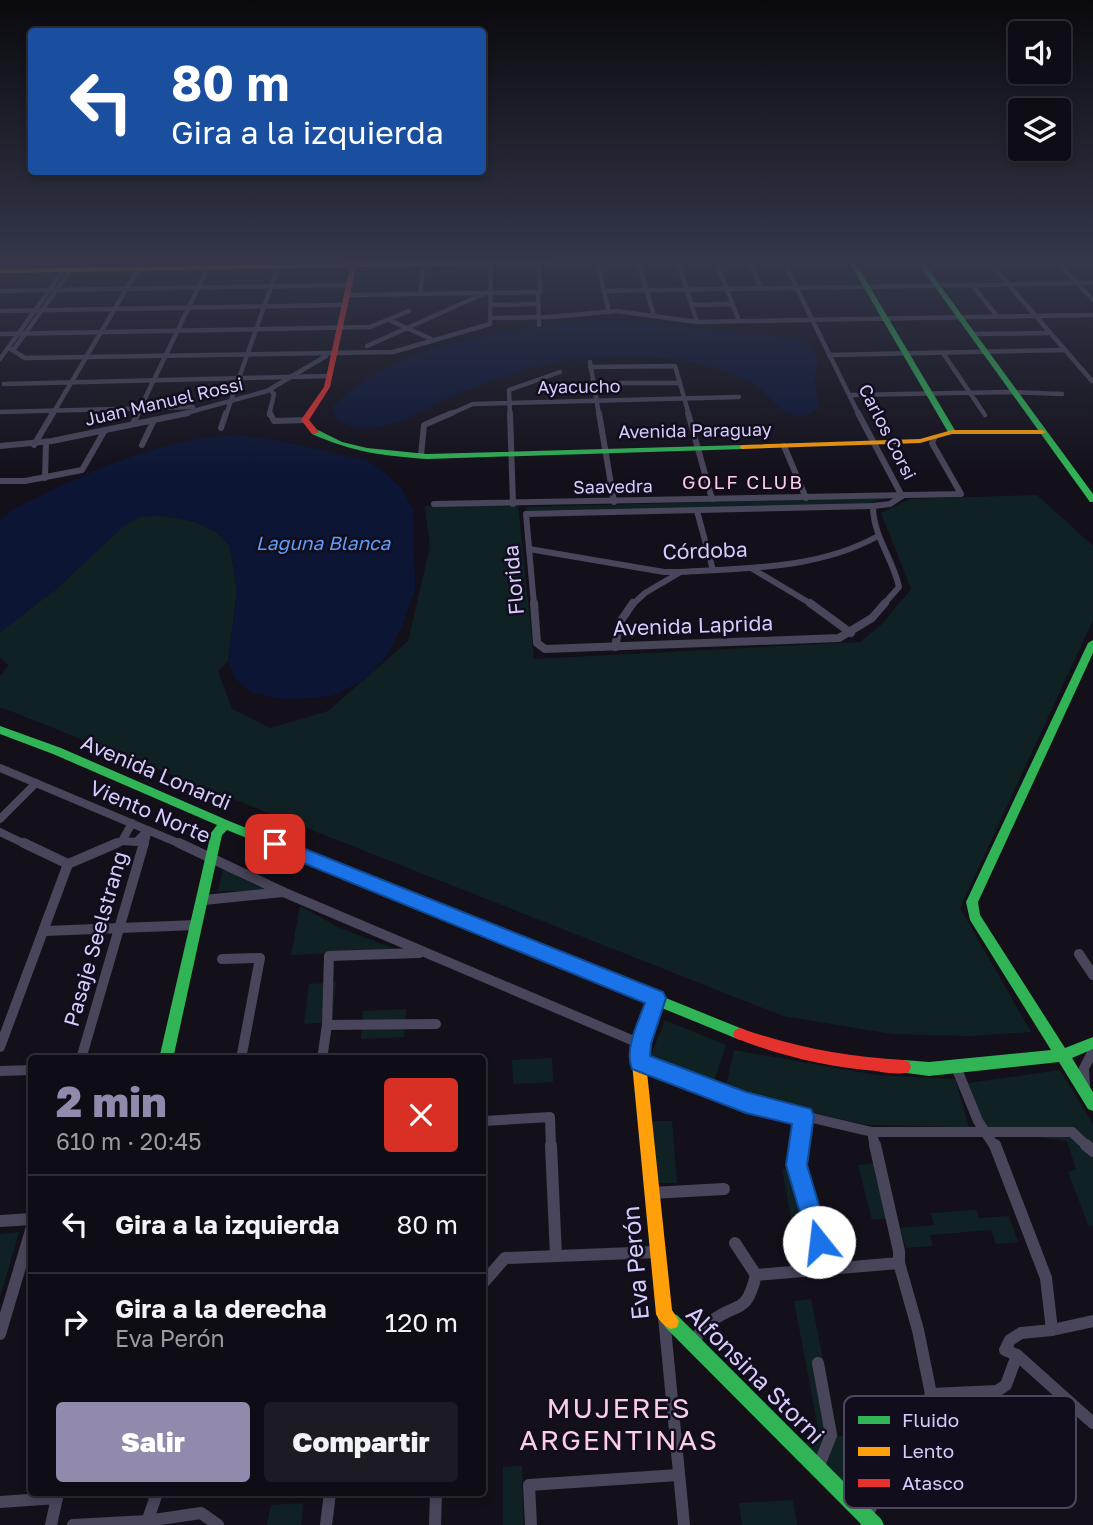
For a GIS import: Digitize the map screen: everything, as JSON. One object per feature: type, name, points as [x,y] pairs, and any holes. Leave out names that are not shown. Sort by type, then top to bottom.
[{"type":"street","points":[[11,349],[17,333]]},
{"type":"street","points":[[0,359],[27,333]]},
{"type":"street","points":[[34,446],[99,333]]},
{"type":"street","points":[[133,424],[177,333]]},
{"type":"street","points":[[221,428],[254,333]]},
{"type":"street","points":[[270,390],[274,394],[270,416],[274,421],[305,420],[327,387],[340,333]]},
{"type":"street","points":[[367,346],[396,333]]},
{"type":"street","points":[[419,333],[431,339]]},
{"type":"street","points":[[11,349],[25,358],[393,352],[450,333]]},
{"type":"street","name":"Carlos Corsi","points":[[819,333],[852,395],[873,444],[902,496],[894,502]]},
{"type":"street","points":[[895,333],[952,432]]},
{"type":"street","points":[[972,334],[1035,333]]},
{"type":"street","points":[[1048,333],[1092,381]]},
{"type":"street","points":[[972,334],[1093,500]]},
{"type":"street","points":[[829,355],[1063,350]]},
{"type":"street","name":"Juan Manuel Rossi","points":[[0,446],[34,446],[229,404],[270,390],[317,359],[334,353]]},
{"type":"street","points":[[943,353],[985,415]]},
{"type":"street","points":[[614,502],[590,365],[675,366],[712,499]]},
{"type":"street","points":[[513,504],[509,390],[560,372]]},
{"type":"street","points":[[4,384],[330,376]]},
{"type":"street","points":[[615,383],[679,383]]},
{"type":"street","points":[[852,395],[1062,394]]},
{"type":"street","name":"Ayacucho","points":[[421,455],[424,425],[473,404],[739,397]]},
{"type":"street","points":[[0,412],[217,407]]},
{"type":"street","points":[[142,445],[154,420]]},
{"type":"street","name":"Avenida Paraguay","points":[[305,420],[307,426],[316,433],[346,446],[421,455],[873,444],[920,442],[952,432],[1042,432]]},
{"type":"street","points":[[0,481],[45,478],[82,470],[105,430]]},
{"type":"street","name":"Saavedra","points":[[434,504],[961,494],[932,443],[934,438]]},
{"type":"street","points":[[45,478],[46,443]]},
{"type":"street","points":[[784,446],[806,498]]},
{"type":"street","name":"Saavedra","points":[[526,514],[873,506],[894,502]]},
{"type":"street","points":[[750,568],[797,594],[851,633],[872,618],[900,587],[878,536],[872,514],[873,506]]},
{"type":"street","points":[[697,510],[713,570]]},
{"type":"street","name":"Florida","points":[[526,514],[537,643]]},
{"type":"street","name":"Córdoba","points":[[530,549],[664,572],[681,572],[793,563],[865,546],[878,536]]},
{"type":"street","points":[[615,647],[615,635],[627,608],[650,589],[681,572]]},
{"type":"street","name":"Avenida Laprida","points":[[537,643],[545,649],[615,647],[839,638],[851,633]]},
{"type":"street","points":[[1093,643],[972,902],[974,916],[1093,1104]]},
{"type":"street","name":"Avenida Lonardi","points":[[0,730],[57,751],[225,824],[656,998],[734,1033],[807,1057],[877,1067],[956,1067],[1063,1055],[1093,1042]]},
{"type":"street","name":"Viento Norte","points":[[0,768],[212,857],[283,892],[424,953],[641,1044]]},
{"type":"street","points":[[0,818],[36,783]]},
{"type":"street","points":[[121,841],[132,823]]},
{"type":"street","points":[[167,1055],[217,833],[225,824]]},
{"type":"street","points":[[0,1047],[45,932],[68,864],[121,841],[136,842],[148,830]]},
{"type":"street","name":"Pasaje Seelstrang","points":[[82,1055],[148,830]]},
{"type":"street","points":[[0,832],[68,864]]},
{"type":"street","points":[[204,900],[283,892]]},
{"type":"street","points":[[45,932],[196,925]]},
{"type":"street","points":[[323,1055],[327,1025],[329,956],[424,953]]},
{"type":"street","points":[[1079,954],[1093,975]]},
{"type":"street","points":[[222,959],[260,958],[242,1055]]},
{"type":"street","name":"Eva Perón","points":[[656,998],[641,1044],[640,1062],[684,1525]]},
{"type":"street","points":[[327,1025],[436,1024]]},
{"type":"street","points":[[1086,1093],[1083,1072],[1087,1056],[1093,1051]]},
{"type":"street","points":[[640,1062],[746,1102],[872,1132],[1072,1132],[1093,1151]]},
{"type":"street","points":[[956,1067],[978,1121],[988,1133],[1046,1278],[1052,1330]]},
{"type":"street","points":[[0,1071],[28,1070]]},
{"type":"street","points":[[804,1116],[796,1165],[826,1267]]},
{"type":"street","points":[[486,1121],[550,1118],[556,1256]]},
{"type":"street","points":[[872,1132],[899,1251],[899,1263],[918,1330],[930,1394],[997,1391],[1006,1385],[1017,1355]]},
{"type":"street","points":[[652,1193],[723,1189]]},
{"type":"street","points":[[0,1221],[28,1219]]},
{"type":"street","points":[[0,1334],[28,1240]]},
{"type":"street","points":[[692,1342],[713,1320],[736,1310],[751,1296],[756,1275],[735,1243]]},
{"type":"street","points":[[486,1280],[505,1258],[657,1252]]},
{"type":"street","points":[[756,1275],[826,1267],[899,1263]]},
{"type":"street","name":"Alfonsina Storni","points":[[664,1314],[844,1496]]},
{"type":"street","points":[[1063,1396],[1017,1355],[1005,1350],[1010,1340],[1021,1333],[1052,1330],[1093,1321]]},
{"type":"street","points":[[818,1363],[831,1435],[818,1468]]},
{"type":"street","points":[[1076,1408],[1093,1423]]},
{"type":"street","points":[[531,1525],[529,1485],[678,1475]]},
{"type":"street","points":[[0,1502],[58,1496],[51,1525]]},
{"type":"street","points":[[146,1523],[156,1496]]},
{"type":"street","points":[[326,1525],[330,1496]]},
{"type":"street","points":[[435,1525],[436,1496]]},
{"type":"street","name":"Alfonsina Storni","points":[[856,1508],[869,1522]]},
{"type":"street","points":[[73,1525],[146,1523],[201,1513],[218,1525]]},
{"type":"shaded area","points":[[1037,495],[1093,546],[1093,620],[960,908],[1031,1032],[970,1036],[893,1034],[783,1016],[0,707],[0,676],[9,665],[0,658],[0,632],[55,590],[123,526],[139,517],[158,515],[192,521],[215,531],[230,546],[237,591],[228,661],[218,671],[232,709],[270,728],[328,711],[408,641],[430,547],[425,506],[518,505],[534,659],[860,642],[882,624],[911,589],[881,513],[910,499]]},
{"type":"shaded area","points":[[889,497],[870,503],[526,512],[525,507]]},
{"type":"shaded area","points":[[223,869],[267,891],[218,891]]},
{"type":"shaded area","points":[[300,906],[340,928],[398,950],[291,955]]},
{"type":"shaded area","points":[[336,982],[332,1022],[304,1024],[309,984]]},
{"type":"shaded area","points":[[406,1009],[404,1037],[361,1039],[363,1011]]},
{"type":"shaded area","points":[[665,1020],[726,1045],[713,1085],[650,1058]]},
{"type":"shaded area","points":[[734,1050],[877,1075],[955,1079],[969,1127],[867,1125],[797,1109],[726,1086]]},
{"type":"shaded area","points":[[552,1058],[553,1082],[513,1084],[512,1060]]},
{"type":"shaded area","points":[[1060,1070],[1093,1124],[1093,1226],[1089,1227],[1068,1172],[1076,1169],[1067,1141],[984,1129],[968,1083]]},
{"type":"shaded area","points":[[649,1121],[672,1121],[677,1183],[653,1183]]},
{"type":"shaded area","points":[[874,1163],[890,1218],[872,1220],[858,1165]]},
{"type":"shaded area","points":[[793,1168],[802,1218],[791,1218],[782,1169]]},
{"type":"shaded area","points":[[976,1210],[979,1218],[1009,1216],[1018,1242],[996,1244],[991,1230],[930,1235],[933,1246],[906,1248],[900,1228],[934,1225],[931,1213]]},
{"type":"shaded area","points":[[19,1232],[0,1297],[0,1234]]},
{"type":"shaded area","points":[[811,1299],[838,1436],[844,1436],[844,1486],[803,1443],[820,1438],[794,1301]]},
{"type":"shaded area","points":[[522,1466],[523,1525],[503,1525],[503,1467]]},
{"type":"shaded area","points":[[793,1500],[797,1525],[742,1525],[739,1503]]},
{"type":"shaded area","points":[[303,1503],[301,1525],[267,1525],[271,1505]]},
{"type":"water","points":[[747,333],[797,338],[807,343],[818,360],[814,383],[820,406],[805,416],[792,415],[778,407],[755,385],[716,368],[674,359],[632,356],[570,360],[516,372],[381,427],[352,427],[334,415],[333,406],[360,383],[391,366],[424,352],[495,334]]},
{"type":"water","name":"Laguna Blanca","points":[[238,435],[282,441],[365,460],[381,469],[402,489],[413,509],[415,590],[402,627],[387,656],[365,680],[332,696],[285,700],[251,692],[235,679],[228,661],[237,591],[230,546],[215,531],[192,521],[158,515],[139,517],[123,527],[55,590],[0,632],[0,520],[12,510],[65,484],[151,450],[209,437]]},
{"type":"traffic: fast","points":[[894,333],[952,432]]},
{"type":"traffic: fast","points":[[972,333],[1093,500]]},
{"type":"traffic: fast","points":[[315,432],[367,451],[396,455],[458,456],[743,447]]},
{"type":"traffic: fast","points":[[1093,643],[972,902],[974,916],[1093,1104]]},
{"type":"traffic: fast","points":[[0,730],[57,751],[225,824],[740,1034]]},
{"type":"traffic: fast","points":[[167,1055],[217,833],[225,824]]},
{"type":"traffic: fast","points":[[904,1067],[929,1069],[1063,1055],[1093,1043]]},
{"type":"traffic: fast","points":[[671,1321],[844,1494]]},
{"type":"traffic: fast","points":[[858,1508],[875,1525]]},
{"type":"traffic: slow","points":[[743,447],[920,441],[952,432],[1042,432]]},
{"type":"traffic: slow","points":[[656,998],[638,1053],[664,1314],[671,1321]]},
{"type":"traffic: jam","points":[[315,432],[305,420],[327,387],[339,333]]},
{"type":"traffic: jam","points":[[740,1034],[780,1048],[820,1057],[904,1067]]},
{"type":"district","name":"GOLF CLUB","points":[[743,482]]},
{"type":"district","name":"MUJERES ARGENTINAS","points":[[619,1424]]},
{"type":"route","points":[[275,844],[656,998],[638,1054],[640,1062],[746,1102],[804,1116],[796,1165],[819,1242]]}]
